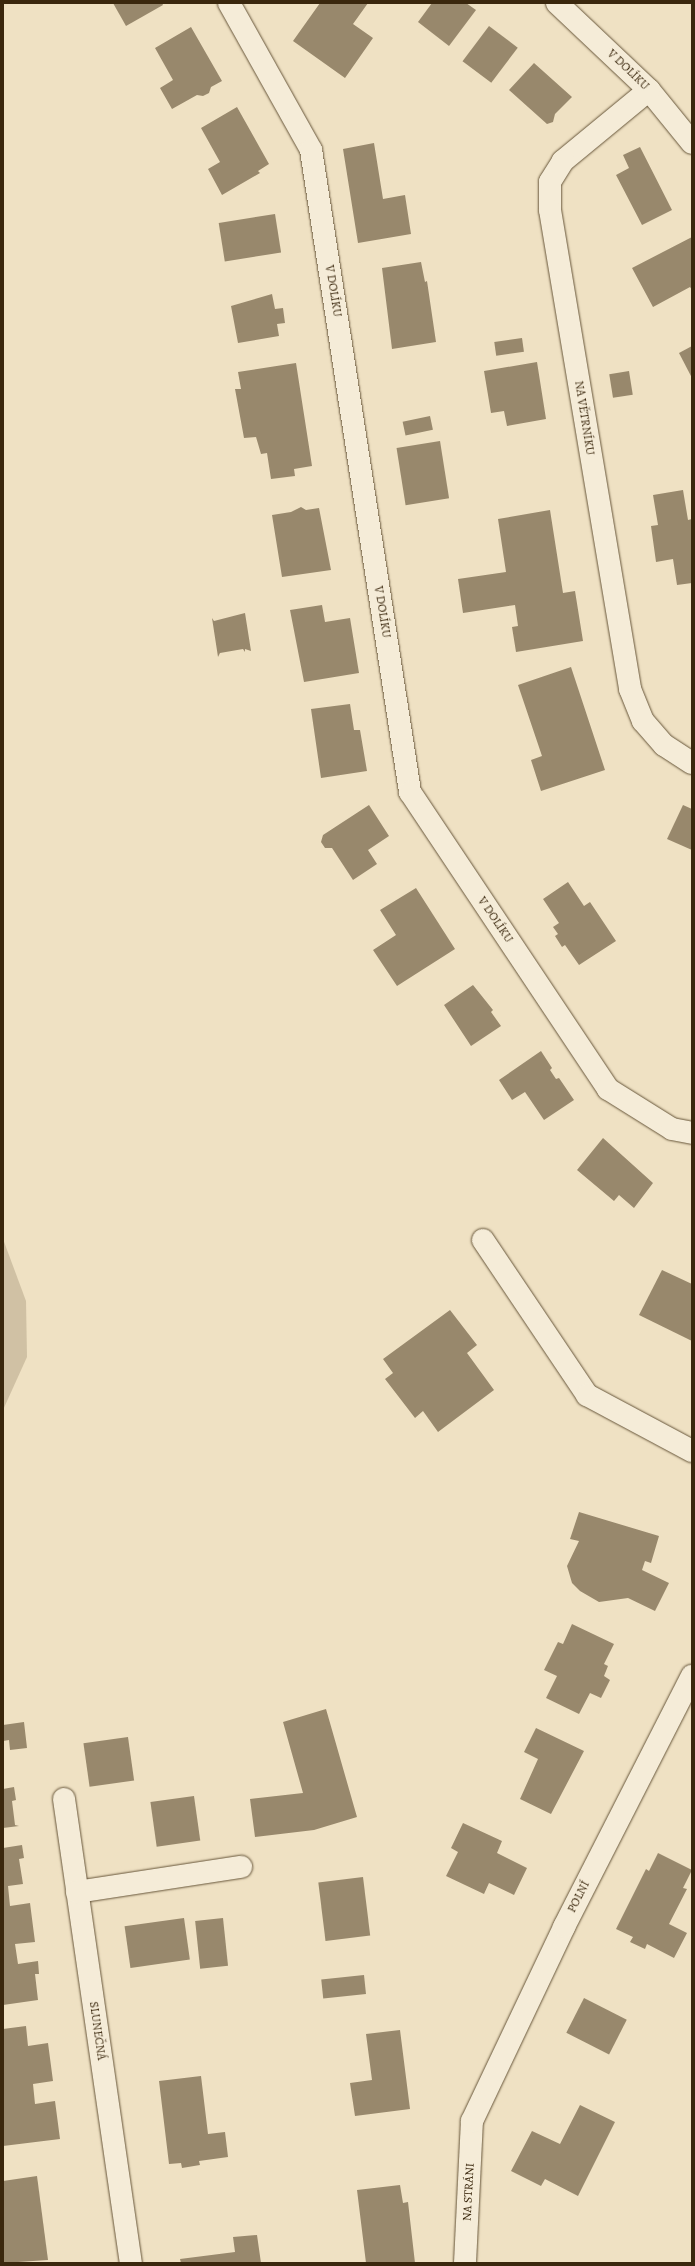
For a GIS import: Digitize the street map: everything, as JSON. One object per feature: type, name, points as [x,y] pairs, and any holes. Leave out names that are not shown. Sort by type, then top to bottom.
[{"type":"street","name":"V DOLÍKU","points":[[229,3],[311,150],[410,792],[608,1089],[672,1129],[692,1132]]},
{"type":"street","name":"V DOLÍKU","points":[[557,3],[649,90],[692,143]]},
{"type":"street","name":"NA VĚTRNÍKU","points":[[649,90],[563,160],[550,182],[550,210],[630,689],[643,720],[664,746],[692,763]]},
{"type":"street","points":[[483,1240],[587,1395],[692,1451]]},
{"type":"street","name":"POLNÍ","points":[[473,2121],[568,1920],[692,1676]]},
{"type":"street","name":"SLUNEČNÁ","points":[[64,1799],[131,2263]]},
{"type":"street","points":[[78,1892],[241,1867]]},
{"type":"street","name":"NA STRÁNI","points":[[465,2263],[473,2121]]},
{"type":"shaded area","points":[[3,1239],[26,1301],[27,1357],[3,1410]]},
{"type":"building","points":[[113,3],[162,3],[163,5],[126,26]]},
{"type":"building","points":[[320,3],[368,3],[353,24],[373,38],[345,78],[293,41]]},
{"type":"building","points":[[432,3],[466,3],[476,10],[449,46],[418,22]]},
{"type":"building","points":[[489,26],[518,48],[491,83],[463,61]]},
{"type":"building","points":[[191,27],[222,81],[211,87],[209,93],[203,96],[197,95],[172,109],[160,88],[173,80],[155,48]]},
{"type":"building","points":[[534,63],[572,97],[555,114],[553,122],[547,124],[509,90]]},
{"type":"building","points":[[237,107],[269,164],[258,171],[260,173],[222,195],[208,169],[220,162],[201,128]]},
{"type":"building","points":[[374,143],[383,199],[405,195],[411,234],[358,243],[343,149]]},
{"type":"building","points":[[640,147],[672,210],[642,225],[616,175],[629,168],[623,155]]},
{"type":"building","points":[[275,214],[281,253],[225,261],[219,223]]},
{"type":"building","points":[[692,237],[692,290],[690,287],[653,307],[632,268]]},
{"type":"building","points":[[421,262],[425,282],[427,281],[436,342],[392,349],[382,268]]},
{"type":"building","points":[[272,294],[275,309],[283,308],[285,323],[277,324],[279,336],[238,343],[231,306]]},
{"type":"building","points":[[522,338],[524,352],[496,356],[494,342]]},
{"type":"building","points":[[692,346],[692,378],[679,353]]},
{"type":"building","points":[[537,362],[546,419],[507,426],[504,411],[491,413],[484,371]]},
{"type":"building","points":[[296,363],[312,466],[294,469],[295,476],[271,479],[267,453],[261,454],[256,437],[244,438],[235,389],[241,389],[238,372]]},
{"type":"building","points":[[629,371],[633,395],[613,398],[609,374]]},
{"type":"building","points":[[430,416],[433,430],[406,436],[403,422]]},
{"type":"building","points":[[440,441],[449,498],[406,505],[397,448]]},
{"type":"building","points":[[683,490],[688,520],[692,519],[692,583],[677,585],[673,559],[656,562],[651,526],[658,525],[653,495]]},
{"type":"building","points":[[301,507],[306,510],[319,508],[331,570],[282,577],[272,515],[291,512]]},
{"type":"building","points":[[550,510],[563,593],[575,591],[583,641],[516,652],[512,627],[518,626],[515,605],[463,613],[458,579],[506,572],[498,519]]},
{"type":"building","points":[[322,605],[325,622],[350,618],[359,673],[304,682],[290,610]]},
{"type":"building","points":[[245,613],[251,651],[245,649],[245,652],[243,649],[220,653],[218,657],[212,618],[214,621]]},
{"type":"building","points":[[571,667],[605,770],[541,791],[531,760],[542,756],[518,685]]},
{"type":"building","points":[[350,704],[354,730],[360,730],[367,771],[321,778],[311,709]]},
{"type":"building","points":[[369,805],[389,836],[368,850],[377,864],[353,880],[332,848],[325,848],[321,842],[323,835]]},
{"type":"building","points":[[683,805],[692,809],[692,850],[667,839]]},
{"type":"building","points":[[568,882],[584,906],[590,902],[616,941],[579,965],[565,945],[562,947],[555,936],[558,934],[553,927],[559,923],[543,899]]},
{"type":"building","points":[[416,888],[455,949],[397,986],[373,950],[396,935],[380,910]]},
{"type":"building","points":[[473,985],[493,1010],[491,1012],[501,1026],[471,1046],[444,1005]]},
{"type":"building","points":[[541,1051],[552,1068],[550,1070],[556,1079],[559,1078],[574,1100],[544,1120],[525,1092],[512,1100],[499,1080]]},
{"type":"building","points":[[603,1138],[653,1183],[634,1208],[619,1195],[614,1201],[577,1170]]},
{"type":"building","points":[[662,1270],[692,1284],[692,1341],[639,1315]]},
{"type":"building","points":[[450,1310],[477,1345],[467,1353],[494,1390],[438,1432],[423,1411],[415,1418],[385,1379],[393,1373],[383,1359]]},
{"type":"building","points":[[579,1512],[659,1536],[651,1563],[645,1561],[642,1570],[669,1583],[655,1611],[628,1598],[599,1602],[580,1591],[572,1583],[567,1566],[579,1541],[570,1539]]},
{"type":"building","points":[[572,1624],[614,1644],[604,1664],[608,1666],[604,1676],[610,1680],[601,1698],[590,1693],[579,1714],[546,1698],[557,1676],[544,1670],[558,1642],[563,1644]]},
{"type":"building","points":[[326,1709],[357,1817],[314,1830],[255,1837],[250,1799],[303,1793],[283,1722]]},
{"type":"building","points":[[24,1722],[27,1748],[10,1750],[9,1740],[3,1741],[3,1725]]},
{"type":"building","points":[[536,1728],[584,1751],[551,1814],[520,1799],[538,1759],[524,1752]]},
{"type":"building","points":[[128,1737],[134,1781],[90,1787],[83,1743]]},
{"type":"building","points":[[14,1787],[16,1800],[12,1801],[15,1825],[19,1826],[3,1828],[3,1789]]},
{"type":"building","points":[[194,1796],[200,1841],[157,1847],[150,1802]]},
{"type":"building","points":[[463,1823],[502,1841],[497,1853],[527,1868],[514,1895],[489,1883],[484,1894],[446,1876],[458,1852],[451,1848]]},
{"type":"building","points":[[22,1845],[24,1858],[19,1859],[23,1884],[8,1886],[10,1906],[30,1903],[35,1942],[15,1944],[18,1964],[38,1961],[39,1974],[35,1974],[38,2000],[3,2005],[3,1848]]},
{"type":"building","points":[[658,1853],[692,1870],[683,1888],[687,1889],[669,1924],[687,1933],[674,1958],[647,1944],[645,1949],[630,1942],[633,1937],[616,1929],[646,1869],[649,1871]]},
{"type":"building","points":[[363,1877],[370,1936],[326,1941],[318,1882]]},
{"type":"building","points":[[184,1918],[190,1960],[130,1968],[125,1926]]},
{"type":"building","points":[[223,1918],[228,1966],[200,1969],[195,1921]]},
{"type":"building","points":[[364,1975],[366,1994],[323,1998],[321,1979]]},
{"type":"building","points":[[584,1998],[627,2020],[609,2055],[566,2033]]},
{"type":"building","points":[[26,2026],[28,2046],[48,2043],[53,2081],[33,2084],[35,2104],[55,2101],[60,2139],[3,2146],[3,2029]]},
{"type":"building","points":[[400,2030],[410,2109],[355,2116],[350,2083],[372,2080],[366,2034]]},
{"type":"building","points":[[201,2076],[208,2134],[225,2132],[228,2157],[199,2161],[200,2165],[182,2168],[181,2163],[169,2164],[159,2081]]},
{"type":"building","points":[[580,2105],[615,2122],[578,2196],[545,2179],[541,2186],[511,2171],[532,2131],[560,2144]]},
{"type":"building","points":[[37,2176],[48,2260],[3,2263],[3,2181]]},
{"type":"building","points":[[400,2185],[403,2203],[408,2202],[415,2263],[366,2263],[357,2190]]},
{"type":"building","points":[[257,2235],[261,2263],[181,2263],[180,2259],[235,2252],[233,2237]]}]
